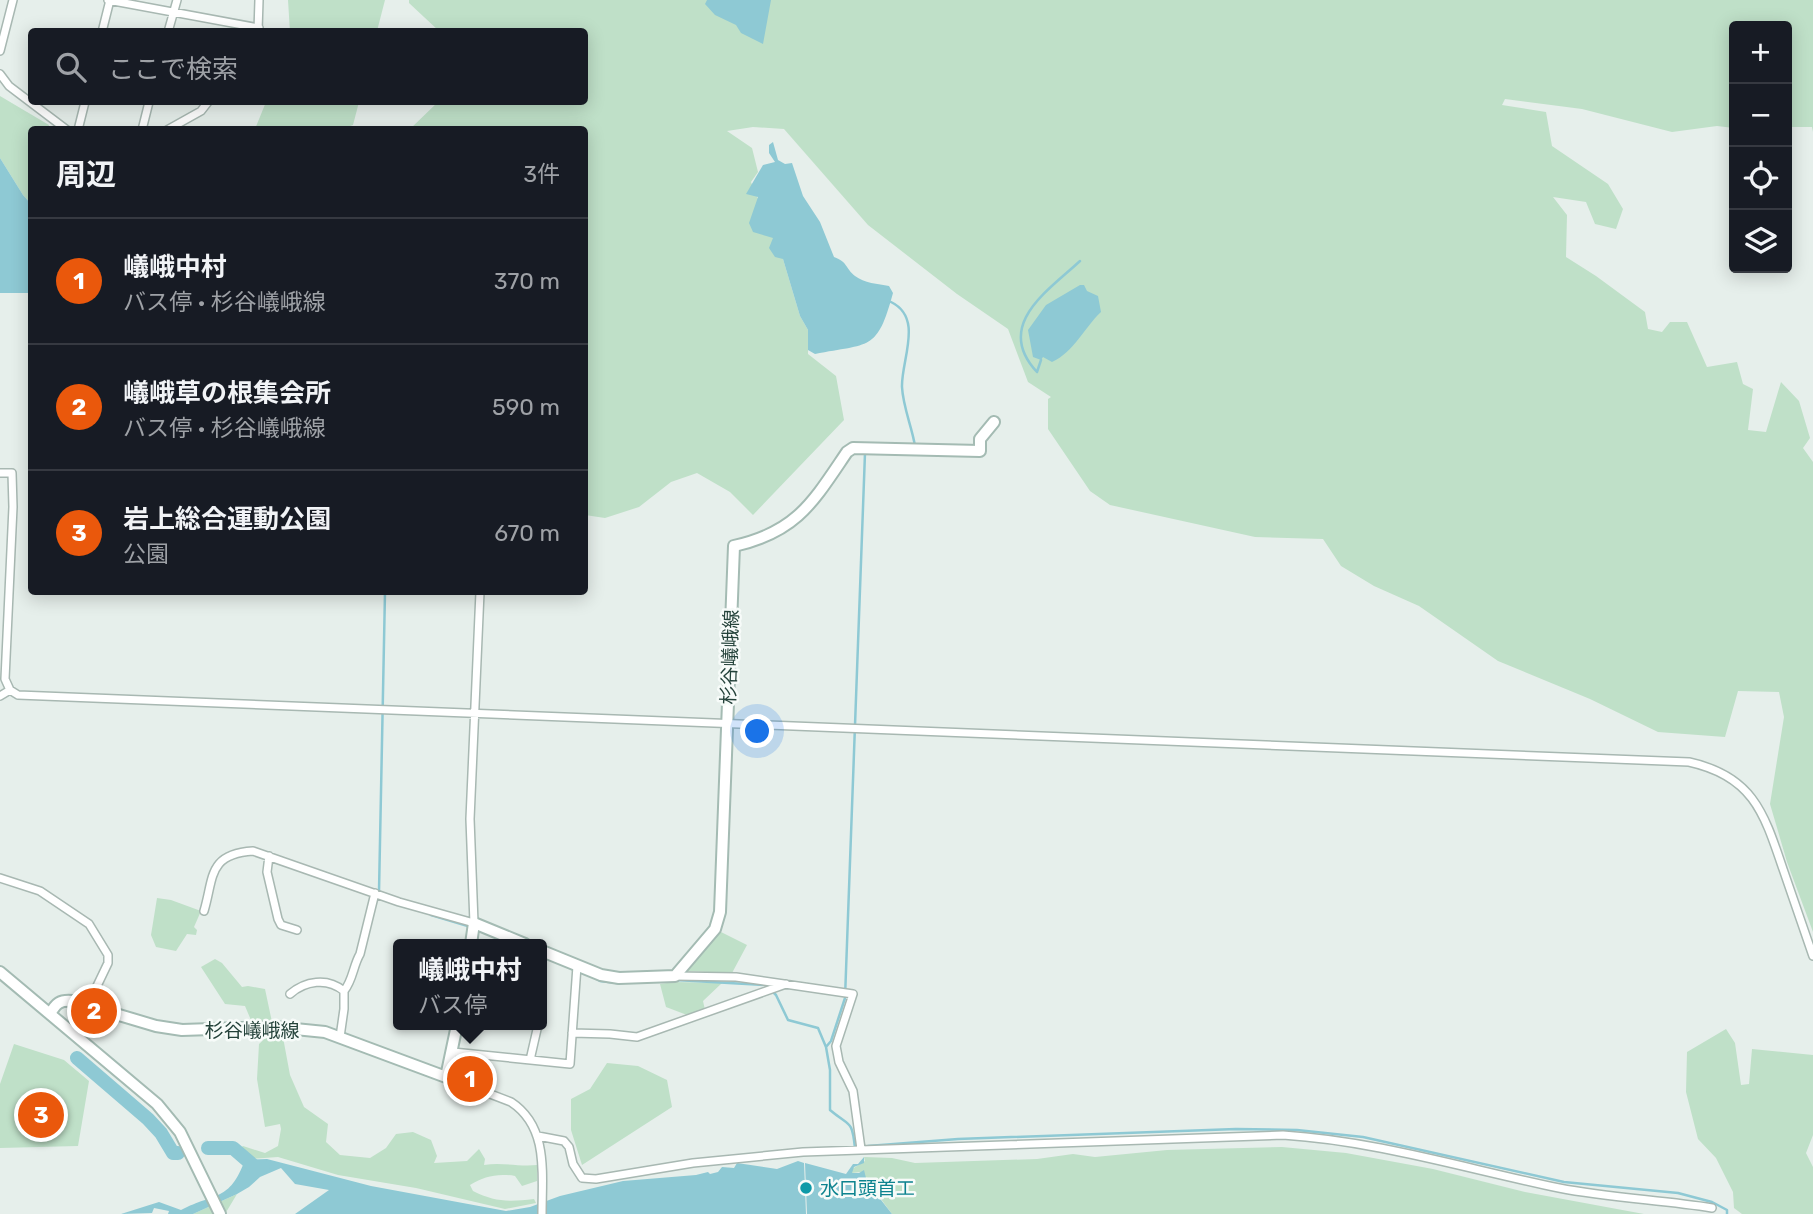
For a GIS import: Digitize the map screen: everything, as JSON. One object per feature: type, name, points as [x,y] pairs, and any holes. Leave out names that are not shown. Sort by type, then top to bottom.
[{"type":"main road","name":"杉谷嶬峨線","points":[[675,976],[719,921],[734,546],[759,538],[796,519],[813,501],[847,452],[853,448],[980,451],[980,439],[994,422]]},
{"type":"main road","points":[[472,939],[474,923],[513,939]]},
{"type":"main road","points":[[547,953],[601,975],[619,978],[675,976]]},
{"type":"main road","points":[[0,972],[157,1104],[180,1132],[220,1214]]},
{"type":"main road","name":"杉谷嶬峨線","points":[[50,1014],[55,1004],[63,1000],[156,1026],[182,1030],[275,1027],[324,1032],[446,1077]]},
{"type":"main road","points":[[446,1077],[456,1030]]},
{"type":"street","points":[[0,51],[13,0]]},
{"type":"street","points":[[103,28],[109,0],[173,10],[250,28]]},
{"type":"street","points":[[169,28],[177,0]]},
{"type":"street","points":[[258,28],[259,0]]},
{"type":"street","points":[[0,74],[9,86],[28,100]]},
{"type":"street","points":[[34,105],[62,126]]},
{"type":"street","points":[[79,126],[84,105]]},
{"type":"street","points":[[143,126],[148,105]]},
{"type":"street","points":[[174,126],[201,111],[206,105]]},
{"type":"street","points":[[0,473],[12,474],[13,507],[5,679],[10,690],[18,695],[1238,746],[1663,760],[1712,767],[1742,787],[1766,819],[1813,957]]},
{"type":"street","points":[[204,911],[211,874],[215,867],[226,857],[253,851],[375,893],[474,923],[470,819],[480,595]]},
{"type":"street","points":[[0,696],[10,690]]},
{"type":"street","points":[[269,856],[267,872],[278,919],[281,925],[297,930]]},
{"type":"street","points":[[0,878],[40,891],[89,924],[108,955],[108,963],[97,986],[94,1008]]},
{"type":"street","points":[[340,1037],[344,991],[351,984],[375,893]]},
{"type":"street","points":[[453,1052],[570,1064],[577,966]]},
{"type":"street","points":[[675,976],[736,977],[853,994],[836,1046],[839,1062],[853,1091],[861,1149]]},
{"type":"street","points":[[290,995],[299,987],[316,982],[327,982],[344,991]]},
{"type":"street","points":[[572,1033],[636,1037],[787,984]]},
{"type":"street","points":[[530,1060],[537,1030]]},
{"type":"street","points":[[446,1077],[520,1108],[536,1130],[541,1149],[542,1214]]},
{"type":"street","points":[[538,1136],[564,1141],[582,1178],[596,1179],[693,1163],[861,1149],[1283,1135],[1325,1138],[1384,1148],[1559,1188],[1712,1208]]},
{"type":"green space","points":[[288,0],[385,0],[378,28],[290,28]]},
{"type":"green space","points":[[409,0],[1813,0],[1813,132],[1812,127],[1792,127],[1792,21],[1729,21],[1729,127],[1717,126],[1672,132],[1582,109],[1505,99],[1502,105],[1546,112],[1552,146],[1608,184],[1623,209],[1616,229],[1595,224],[1586,202],[1553,197],[1567,215],[1566,257],[1645,312],[1648,329],[1662,332],[1670,322],[1687,322],[1707,367],[1737,362],[1743,384],[1753,389],[1748,430],[1766,432],[1781,382],[1799,401],[1810,438],[1803,448],[1813,462],[1813,932],[1787,862],[1770,804],[1784,717],[1779,692],[1738,691],[1725,737],[1658,732],[1590,699],[1498,661],[1419,606],[1374,586],[1341,566],[1323,539],[1255,537],[1110,505],[1090,491],[1048,429],[1048,399],[1051,397],[1028,382],[1008,329],[957,294],[868,225],[784,129],[753,127],[727,131],[752,148],[758,172],[751,182],[783,259],[800,316],[808,330],[808,354],[836,376],[844,420],[753,515],[730,492],[697,473],[671,482],[639,507],[605,518],[588,515],[588,126],[413,126],[435,105],[588,105],[588,28],[436,28]]},
{"type":"green space","points":[[0,96],[49,125],[28,126],[28,201],[0,158]]},
{"type":"green space","points":[[265,105],[358,105],[353,125],[350,126],[256,126]]},
{"type":"green space","points":[[157,898],[201,911],[194,927],[197,930],[196,935],[187,934],[176,951],[156,947],[151,935]]},
{"type":"green space","points":[[719,931],[747,945],[732,973],[685,971]]},
{"type":"green space","points":[[215,959],[222,963],[242,987],[265,989],[272,1022],[253,1025],[245,1006],[225,1004],[201,967]]},
{"type":"green space","points":[[722,983],[703,1001],[705,1010],[687,1015],[666,1007],[660,984]]},
{"type":"green space","points":[[1726,1029],[1735,1043],[1741,1085],[1749,1084],[1752,1049],[1813,1055],[1813,1135],[1806,1153],[1813,1167],[1813,1214],[1742,1214],[1734,1208],[1733,1192],[1716,1158],[1698,1139],[1686,1092],[1687,1052]]},
{"type":"green space","points":[[273,1031],[282,1032],[290,1075],[304,1107],[328,1124],[326,1142],[340,1155],[370,1158],[386,1148],[396,1134],[413,1132],[431,1140],[437,1156],[434,1163],[467,1161],[479,1149],[485,1159],[484,1165],[537,1165],[537,1181],[522,1186],[515,1176],[503,1175],[486,1177],[470,1185],[473,1191],[495,1199],[534,1199],[536,1203],[505,1209],[416,1188],[338,1175],[278,1157],[239,1160],[233,1153],[243,1146],[265,1153],[278,1146],[280,1124],[265,1127],[257,1079],[259,1044]]},
{"type":"green space","points":[[14,1044],[64,1060],[89,1081],[78,1146],[0,1148],[0,1084]]},
{"type":"green space","points":[[607,1063],[638,1066],[667,1080],[672,1107],[582,1165],[571,1130],[571,1099],[590,1089]]},
{"type":"green space","points":[[1282,1147],[1346,1153],[1433,1169],[1525,1192],[1644,1214],[892,1214],[861,1172],[852,1173],[852,1169],[865,1161],[864,1157],[892,1158],[915,1163],[1037,1159],[1073,1154],[1095,1157],[1167,1150]]},
{"type":"green space","points":[[237,1194],[225,1214],[193,1214]]},
{"type":"water","points":[[707,0],[771,0],[763,44],[741,33],[736,25],[715,15],[705,4]]},
{"type":"water","points":[[773,142],[778,160],[785,164],[792,163],[803,196],[820,222],[834,257],[859,278],[889,286],[893,293],[882,326],[869,342],[815,354],[808,350],[808,330],[800,316],[783,259],[775,257],[769,248],[773,238],[753,232],[749,223],[758,197],[746,194],[763,165],[775,162],[769,153],[769,145]]},
{"type":"water","points":[[0,158],[28,201],[28,293],[0,293]]},
{"type":"water","points":[[1080,285],[1098,296],[1101,312],[1060,358],[1052,362],[1043,357],[1041,360],[1033,357],[1028,330],[1046,305]]},
{"type":"water","points":[[864,1157],[864,1163],[854,1167],[852,1173],[864,1170],[867,1182],[892,1214],[807,1214],[805,1163],[846,1174],[853,1164],[858,1164]]},
{"type":"water","points":[[267,1159],[371,1186],[506,1211],[623,1181],[708,1172],[710,1174],[718,1172],[722,1167],[734,1168],[737,1163],[777,1169],[798,1161],[804,1163],[806,1214],[295,1214],[329,1190],[295,1184],[281,1168],[260,1177],[237,1194],[193,1214],[168,1214],[169,1211],[154,1208],[152,1213],[121,1214],[159,1202],[181,1210],[227,1190],[245,1160]]},
{"type":"waterway","points":[[1041,360],[1037,372],[1025,355],[1021,339],[1023,324],[1041,296],[1080,261]]},
{"type":"waterway","points":[[891,302],[901,309],[909,329],[902,387],[915,446]]},
{"type":"waterway","points":[[855,1148],[851,1128],[830,1110],[830,1070],[826,1047],[831,1041],[845,998],[865,453]]},
{"type":"waterway","points":[[379,892],[385,595]]},
{"type":"waterway","points":[[431,915],[471,927]]},
{"type":"waterway","points":[[593,977],[600,981],[617,983]]},
{"type":"waterway","points":[[676,980],[766,985],[776,995],[788,1020],[818,1028],[826,1047]]},
{"type":"waterway","points":[[77,1058],[148,1119],[161,1133],[173,1153],[178,1153]]},
{"type":"waterway","points":[[868,1146],[958,1139],[1236,1129],[1297,1130],[1363,1137],[1564,1182],[1678,1193],[1712,1202],[1727,1210],[1727,1214]]},
{"type":"waterway","points":[[208,1148],[233,1148],[255,1167],[263,1167]]},
{"type":"place","name":"嶬峨草の根集会所","points":[[94,1011]]},
{"type":"place","name":"嶬峨中村","points":[[470,1079]]},
{"type":"place","name":"岩上総合運動公園","points":[[41,1115]]},
{"type":"place","name":"水口頭首工","points":[[806,1188]]}]
